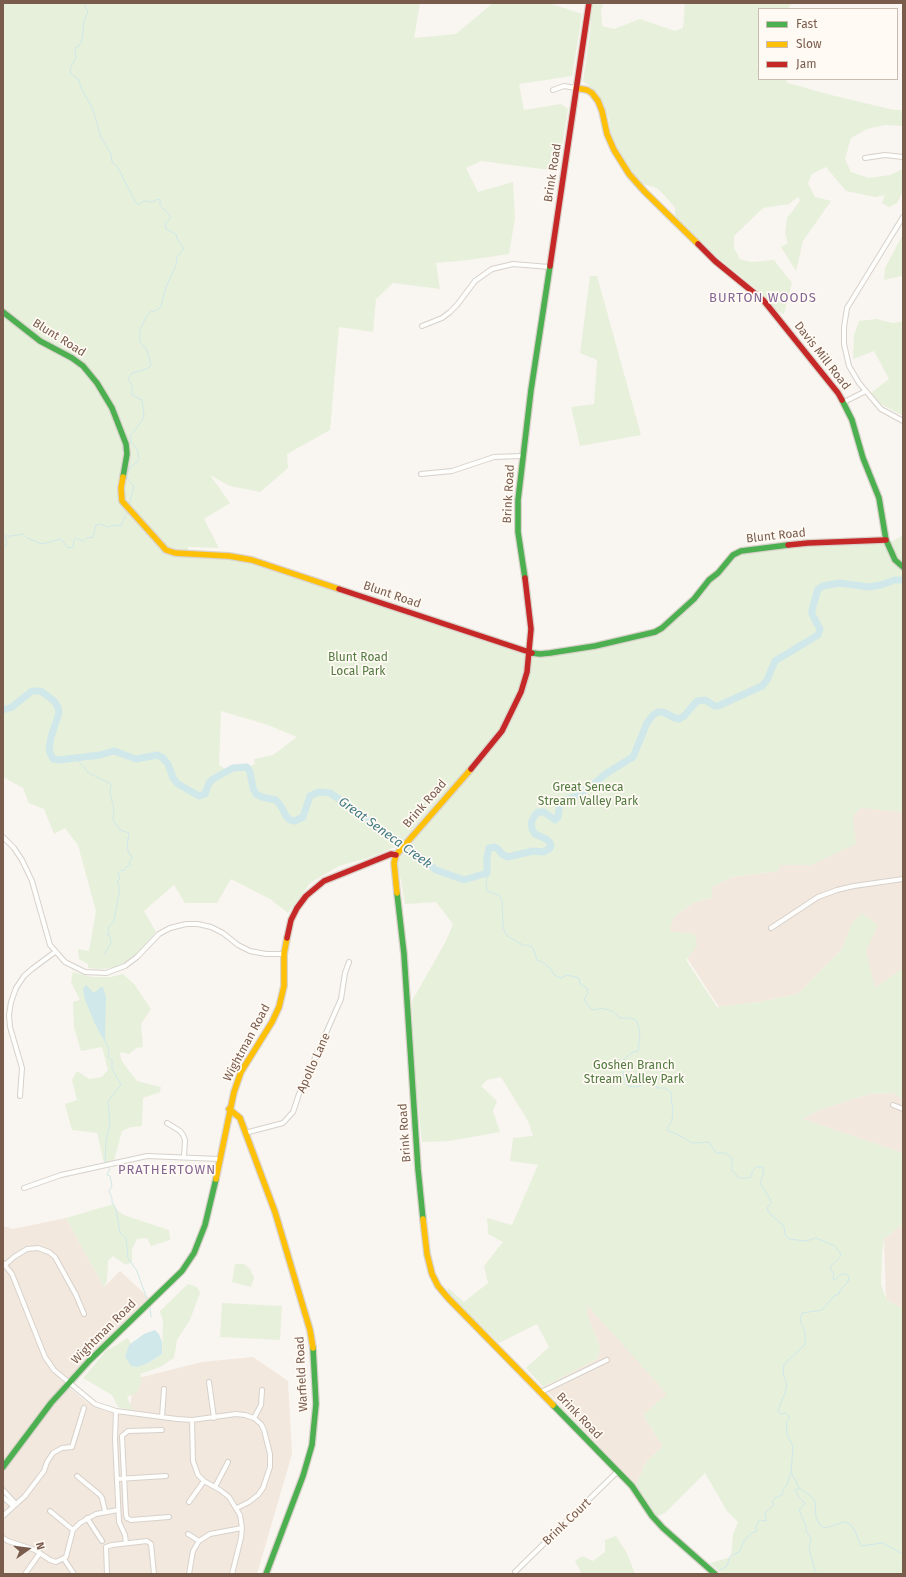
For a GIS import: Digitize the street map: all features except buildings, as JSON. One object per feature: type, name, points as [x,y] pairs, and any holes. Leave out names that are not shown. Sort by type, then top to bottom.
[{"type":"main road","name":"Brink Road","points":[[589,3],[522,456],[518,500],[518,532],[530,601],[531,629],[526,672],[521,692],[502,731],[488,751],[402,847],[396,855],[394,864],[404,954],[418,1168],[429,1261],[432,1274],[438,1286],[632,1486],[652,1516],[663,1528],[715,1574]]},
{"type":"main road","name":"Davis Mill Road","points":[[576,88],[587,90],[592,93],[598,101],[607,134],[614,150],[629,174],[644,191],[715,261],[764,301],[838,393],[844,402],[854,425],[863,458],[879,498],[886,540],[895,560],[903,567]]},
{"type":"main road","name":"Blunt Road","points":[[3,312],[40,341],[72,358],[83,366],[97,383],[112,408],[126,444],[127,454],[121,494],[122,501],[128,510],[169,552],[229,556],[252,560],[529,652],[550,653],[595,646],[655,632],[662,628],[694,599],[709,580],[718,573],[733,555],[741,551],[808,543],[886,540]]},
{"type":"main road","name":"Wightman Road","points":[[3,1467],[51,1403],[89,1361],[182,1271],[194,1253],[205,1225],[229,1109],[241,1072],[253,1050],[272,1022],[279,1007],[284,986],[284,954],[291,920],[306,896],[324,881],[337,875],[391,854],[396,855]]},
{"type":"main road","name":"Warfield Road","points":[[229,1109],[238,1115],[277,1219],[310,1330],[314,1360],[316,1404],[312,1445],[303,1476],[266,1574]]},
{"type":"street","points":[[553,90],[564,86],[576,88]]},
{"type":"street","points":[[865,158],[880,155],[903,157]]},
{"type":"street","points":[[903,217],[847,308],[844,327],[845,357],[853,374],[881,408],[903,421]]},
{"type":"street","points":[[422,326],[442,318],[450,312],[475,281],[492,269],[513,264],[549,267]]},
{"type":"street","points":[[844,402],[866,391]]},
{"type":"street","points":[[421,474],[452,471],[494,457],[522,456]]},
{"type":"street","points":[[3,837],[14,848],[22,860],[32,881],[48,938],[55,952],[71,966],[85,972],[95,974],[112,972],[130,963],[159,934],[175,926],[192,924],[211,927],[250,951],[266,954],[284,954]]},
{"type":"street","points":[[771,928],[818,897],[854,886],[903,879]]},
{"type":"street","points":[[20,1096],[22,1068],[10,1027],[9,1015],[11,1002],[16,988],[24,976],[55,952]]},
{"type":"street","name":"Apollo Lane","points":[[245,1132],[283,1123],[293,1112],[299,1094],[341,999],[345,973],[349,962]]},
{"type":"street","points":[[893,1105],[903,1109]]},
{"type":"street","points":[[167,1123],[183,1135],[185,1140],[184,1157]]},
{"type":"street","points":[[24,1188],[61,1175],[135,1158],[156,1156],[219,1158]]},
{"type":"street","points":[[84,1314],[76,1295],[55,1257],[49,1252],[38,1248],[27,1249],[4,1264],[12,1274],[45,1357],[54,1370],[95,1404],[116,1411],[192,1420],[236,1414],[254,1418],[261,1424],[270,1454],[270,1467],[265,1483],[258,1495],[249,1502],[237,1508]]},
{"type":"street","points":[[541,1392],[607,1360]]},
{"type":"street","points":[[209,1382],[214,1418]]},
{"type":"street","points":[[162,1417],[164,1389]]},
{"type":"street","points":[[254,1418],[261,1405],[262,1390]]},
{"type":"street","points":[[3,1516],[25,1496],[39,1477],[53,1453],[62,1448],[72,1447],[84,1408]]},
{"type":"street","points":[[116,1411],[115,1439],[118,1510],[120,1525],[125,1535],[126,1543]]},
{"type":"street","points":[[192,1420],[193,1461],[198,1475],[204,1481],[229,1497],[240,1515],[242,1528],[241,1538],[232,1574]]},
{"type":"street","points":[[162,1430],[128,1431],[122,1436],[127,1518],[131,1520],[169,1517]]},
{"type":"street","points":[[215,1487],[228,1462]]},
{"type":"street","name":"Brink Court","points":[[515,1572],[618,1471]]},
{"type":"street","points":[[77,1476],[100,1495],[105,1512]]},
{"type":"street","points":[[117,1478],[166,1476]]},
{"type":"street","points":[[190,1502],[204,1481]]},
{"type":"street","points":[[3,1490],[14,1505]]},
{"type":"street","points":[[3,1497],[14,1505]]},
{"type":"street","points":[[3,1538],[31,1548],[52,1562],[56,1562],[64,1559],[68,1553],[70,1537],[74,1530],[87,1518],[105,1512],[118,1510]]},
{"type":"street","points":[[50,1511],[74,1530]]},
{"type":"street","points":[[87,1518],[102,1541]]},
{"type":"street","points":[[189,1574],[193,1551],[199,1541],[210,1534],[242,1528]]},
{"type":"street","points":[[188,1534],[199,1541]]},
{"type":"street","points":[[107,1574],[106,1547],[108,1545],[147,1541],[151,1547],[154,1574]]},
{"type":"street","points":[[25,1574],[40,1553]]},
{"type":"street","points":[[64,1559],[74,1574]]},
{"type":"shaded area","points":[[861,807],[903,812],[903,969],[875,988],[842,949],[798,994],[759,1002],[719,1007],[670,932],[673,918],[694,902],[712,898],[712,887],[732,877],[778,871],[780,865],[811,865]]},
{"type":"shaded area","points":[[894,1093],[903,1099],[903,1153],[802,1119],[819,1110],[869,1094]]},
{"type":"shaded area","points":[[66,1218],[104,1287],[120,1271],[149,1298],[84,1361],[47,1402],[3,1462],[3,1226],[13,1229]]},
{"type":"shaded area","points":[[903,1224],[903,1309],[886,1299],[884,1239]]},
{"type":"shaded area","points":[[586,1304],[750,1337],[643,1415],[663,1446],[646,1462],[636,1485],[543,1387],[597,1359],[600,1347],[588,1317]]},
{"type":"shaded area","points":[[253,1357],[288,1381],[292,1454],[257,1574],[3,1574],[3,1472],[54,1405],[70,1388],[88,1403],[106,1411],[129,1415],[134,1379],[202,1362]]},
{"type":"green space","points":[[3,3],[420,3],[414,38],[456,34],[493,3],[549,3],[582,14],[572,76],[519,84],[524,110],[561,104],[568,109],[558,171],[481,161],[466,168],[478,192],[513,182],[515,218],[509,254],[436,263],[440,289],[393,283],[376,299],[373,332],[339,327],[330,430],[287,454],[288,468],[260,492],[230,486],[210,475],[230,503],[204,519],[219,548],[188,547],[187,556],[234,560],[252,564],[531,655],[658,633],[679,617],[733,558],[743,553],[784,546],[893,541],[903,535],[903,812],[861,808],[853,816],[856,844],[811,865],[780,865],[778,871],[732,877],[712,887],[712,898],[694,902],[673,918],[670,931],[695,934],[697,946],[686,960],[717,1007],[759,1002],[798,994],[842,949],[852,923],[862,913],[878,925],[866,951],[875,988],[903,967],[903,1099],[893,1093],[869,1094],[819,1110],[802,1119],[903,1153],[903,1224],[884,1239],[881,1284],[886,1299],[903,1309],[903,1574],[722,1574],[710,1563],[731,1557],[733,1534],[738,1522],[727,1511],[705,1473],[665,1513],[657,1516],[636,1485],[646,1462],[663,1446],[643,1415],[667,1394],[587,1305],[588,1317],[600,1347],[597,1359],[543,1387],[526,1368],[549,1347],[537,1324],[499,1343],[450,1298],[447,1287],[464,1302],[488,1283],[484,1266],[503,1242],[488,1234],[487,1218],[512,1225],[538,1165],[510,1161],[513,1138],[533,1136],[528,1121],[501,1077],[487,1080],[481,1086],[497,1101],[493,1111],[500,1132],[449,1141],[422,1142],[414,1063],[412,1001],[446,941],[453,924],[436,902],[405,904],[401,880],[396,866],[398,859],[401,858],[397,855],[409,845],[441,797],[398,846],[368,858],[339,866],[310,883],[288,913],[270,899],[231,879],[217,903],[185,903],[174,885],[144,911],[156,932],[132,959],[113,968],[98,969],[88,968],[88,964],[79,959],[78,949],[89,951],[96,911],[78,845],[65,828],[54,834],[44,809],[29,803],[23,788],[3,777]],"holes":[[[221,711],[268,725],[297,737],[273,755],[254,759],[255,764],[247,767],[225,769],[219,765]]]},
{"type":"green space","points":[[592,3],[603,3],[601,11],[602,26],[614,29],[640,19],[675,31],[683,28],[685,3],[792,3],[789,8],[758,8],[758,80],[786,80],[788,83],[831,95],[894,110],[903,110],[903,126],[885,125],[867,129],[851,138],[845,159],[851,172],[869,178],[890,175],[903,169],[903,191],[897,203],[889,207],[882,203],[885,195],[875,197],[846,191],[826,167],[812,174],[808,183],[815,197],[831,201],[803,241],[796,271],[781,247],[788,243],[785,234],[787,218],[800,201],[798,197],[789,204],[763,208],[734,236],[734,248],[740,259],[751,262],[774,260],[792,283],[784,314],[777,311],[760,292],[708,250],[675,217],[675,208],[657,188],[643,184],[629,168],[611,138],[609,120],[598,93],[583,81],[590,33]]},
{"type":"green space","points":[[903,234],[903,277],[884,280],[885,268]]},
{"type":"green space","points":[[590,276],[597,276],[641,435],[580,446],[571,407],[594,404],[597,360],[580,353]]},
{"type":"green space","points":[[876,319],[893,323],[903,321],[903,416],[881,404],[871,393],[889,379],[874,351],[853,359],[854,335],[859,321]]},
{"type":"green space","points":[[73,972],[92,977],[111,977],[123,974],[134,984],[151,1009],[141,1024],[143,1047],[136,1048],[129,1054],[120,1052],[121,1060],[137,1081],[161,1087],[160,1092],[143,1098],[142,1126],[131,1127],[122,1131],[114,1161],[104,1163],[97,1133],[72,1130],[65,1104],[77,1100],[72,1080],[77,1071],[89,1079],[102,1077],[108,1070],[102,1047],[81,1051],[74,1027],[73,1002],[80,1000],[71,982]]},
{"type":"green space","points":[[114,1204],[116,1209],[124,1215],[169,1230],[170,1240],[151,1246],[147,1238],[137,1239],[132,1249],[132,1262],[126,1265],[113,1256],[108,1261],[107,1281],[104,1287],[66,1218]]},
{"type":"green space","points":[[235,1264],[244,1264],[250,1269],[254,1278],[251,1287],[232,1282]]},
{"type":"green space","points":[[188,1284],[197,1287],[200,1293],[190,1320],[177,1340],[174,1358],[160,1367],[140,1374],[142,1381],[137,1392],[127,1397],[133,1411],[118,1407],[112,1395],[83,1378],[107,1350],[127,1338],[131,1343],[125,1357],[131,1366],[137,1367],[148,1363],[162,1354],[163,1321],[160,1311]]},
{"type":"green space","points":[[222,1303],[282,1306],[280,1340],[220,1337]]},
{"type":"green space","points":[[616,1536],[627,1553],[635,1574],[582,1574],[575,1561],[582,1556],[593,1561],[605,1552],[605,1540]]},
{"type":"water","points":[[86,985],[93,992],[103,987],[106,997],[106,1044],[95,1024],[85,1000],[83,989]]},
{"type":"water","points":[[155,1330],[159,1334],[162,1342],[162,1354],[148,1363],[137,1367],[131,1366],[125,1357],[129,1345],[144,1334]]},
{"type":"waterway","points":[[86,3],[85,7],[88,11],[84,21],[82,40],[79,46],[75,48],[76,57],[70,73],[78,79],[82,90],[92,107],[101,137],[111,154],[112,162],[117,166],[135,201],[138,205],[144,201],[152,202],[158,199],[160,200],[160,205],[170,216],[170,219],[165,224],[166,229],[176,234],[177,239],[183,247],[183,250],[177,257],[176,265],[166,287],[161,306],[158,310],[150,312],[140,330],[140,342],[147,350],[151,365],[143,370],[132,373],[128,379],[132,385],[132,395],[142,400],[144,416],[142,421],[130,436],[131,442],[137,449],[139,459],[130,467],[127,476],[128,480],[134,486],[129,505]]},
{"type":"waterway","points":[[3,546],[6,546],[7,543],[5,536],[23,534],[27,538],[42,544],[61,539],[68,548],[73,547],[74,540],[76,538],[83,541],[87,538],[93,537],[96,525],[100,524],[108,527],[116,525],[121,526],[128,510]]},
{"type":"waterway","name":"Great Seneca Creek","points":[[3,710],[12,707],[32,691],[41,691],[54,701],[58,707],[59,713],[51,737],[49,750],[53,759],[59,760],[100,755],[114,751],[136,759],[157,755],[163,758],[168,764],[173,778],[178,784],[199,796],[205,794],[209,783],[213,779],[233,768],[247,767],[250,772],[253,788],[256,794],[276,800],[290,820],[295,821],[303,817],[310,796],[319,792],[330,793],[357,811],[384,833],[401,842],[436,870],[464,880],[487,873],[487,857],[489,848],[494,847],[508,857],[533,851],[543,852],[549,849],[551,846],[550,843],[546,839],[535,834],[532,829],[531,823],[535,815],[538,812],[544,812],[555,820],[558,817],[560,802],[576,796],[589,788],[607,773],[633,757],[647,723],[653,715],[658,712],[663,712],[679,719],[684,716],[697,701],[705,700],[715,706],[718,706],[762,686],[767,680],[775,661],[818,635],[820,629],[812,614],[818,589],[823,586],[839,583],[869,587],[895,580],[903,580]]},
{"type":"waterway","points":[[75,758],[87,772],[111,784],[110,792],[114,810],[113,820],[120,830],[129,833],[127,846],[129,854],[133,857],[129,862],[131,865],[126,867],[124,871],[121,870],[118,873],[120,879],[117,881],[120,888],[114,921],[108,928],[109,932],[107,935],[110,936],[111,943],[104,954]]},
{"type":"waterway","points":[[487,873],[487,891],[499,895],[502,900],[503,928],[507,936],[523,945],[528,945],[533,948],[537,960],[544,963],[551,969],[554,975],[561,978],[567,975],[579,978],[580,984],[587,988],[588,993],[584,999],[589,1007],[594,1010],[602,1008],[612,1011],[620,1018],[630,1018],[636,1020],[640,1034],[638,1051],[633,1052],[623,1060],[622,1068],[624,1078],[628,1086],[637,1087],[642,1085],[644,1080],[643,1073],[646,1068],[654,1068],[661,1071],[663,1075],[655,1081],[655,1085],[657,1088],[665,1088],[672,1093],[672,1121],[668,1127],[668,1131],[677,1134],[692,1143],[709,1142],[716,1153],[726,1153],[732,1158],[732,1170],[739,1178],[750,1178],[752,1171],[756,1167],[762,1167],[764,1171],[760,1183],[771,1203],[767,1208],[769,1213],[784,1226],[785,1235],[789,1239],[806,1241],[816,1238],[835,1246],[840,1253],[841,1256],[831,1266],[831,1270],[834,1274],[833,1279],[836,1279],[841,1274],[846,1274],[849,1277],[848,1282],[840,1290],[839,1294],[834,1296],[822,1310],[802,1313],[800,1320],[805,1332],[805,1345],[784,1364],[783,1374],[787,1384],[778,1410],[781,1414],[786,1413],[790,1418],[786,1422],[787,1433],[793,1447],[791,1472],[799,1488],[812,1497],[815,1501],[816,1518],[820,1525],[825,1528],[844,1522],[850,1524],[855,1531],[861,1546],[883,1543],[903,1554]]},
{"type":"waterway","points":[[105,1162],[106,1140],[110,1124],[108,1101],[121,1085],[112,1069],[112,1060],[108,1057],[109,1049],[106,1043]]},
{"type":"waterway","points":[[107,1166],[110,1169],[107,1175],[110,1176],[112,1186],[109,1191],[116,1209],[120,1233],[126,1238],[128,1258],[137,1271],[147,1299]]},
{"type":"waterway","points":[[150,1307],[151,1317]]},
{"type":"waterway","points":[[720,1570],[727,1566],[730,1556],[739,1552],[745,1539],[757,1531],[756,1527],[759,1520],[766,1521],[765,1513],[774,1505],[772,1502],[775,1498],[782,1495],[791,1472]]},
{"type":"waterway","points":[[799,1488],[795,1490],[798,1496],[805,1503],[799,1510],[806,1526],[806,1531],[811,1539],[809,1548],[817,1574]]},
{"type":"traffic: fast","points":[[525,578],[518,532],[518,500],[531,390],[550,266]]},
{"type":"traffic: fast","points":[[3,312],[40,341],[72,358],[83,366],[97,383],[112,408],[126,444],[127,454],[123,477]]},
{"type":"traffic: fast","points":[[842,400],[852,420],[863,458],[879,498],[886,540],[895,560],[903,567]]},
{"type":"traffic: fast","points":[[532,653],[550,653],[595,646],[655,632],[662,628],[694,599],[709,580],[718,573],[733,555],[741,551],[788,545]]},
{"type":"traffic: fast","points":[[397,893],[404,954],[418,1169],[423,1219]]},
{"type":"traffic: fast","points":[[3,1467],[51,1403],[89,1361],[182,1271],[194,1253],[205,1225],[216,1179]]},
{"type":"traffic: fast","points":[[266,1574],[303,1476],[312,1445],[316,1404],[313,1348]]},
{"type":"traffic: fast","points":[[553,1405],[632,1486],[652,1516],[663,1528],[715,1574]]},
{"type":"traffic: slow","points":[[576,88],[587,90],[592,93],[598,101],[602,111],[607,134],[614,150],[629,174],[644,191],[698,244]]},
{"type":"traffic: slow","points":[[123,477],[121,488],[122,501],[166,550],[175,553],[229,556],[252,560],[339,589]]},
{"type":"traffic: slow","points":[[397,893],[394,863],[396,855],[471,769]]},
{"type":"traffic: slow","points":[[216,1179],[234,1092],[241,1072],[272,1022],[279,1007],[284,986],[284,954],[287,938]]},
{"type":"traffic: slow","points":[[229,1109],[240,1118],[275,1212],[310,1330],[313,1348]]},
{"type":"traffic: slow","points":[[423,1219],[427,1254],[432,1274],[438,1286],[553,1405]]},
{"type":"traffic: jam","points":[[550,266],[589,3]]},
{"type":"traffic: jam","points":[[698,244],[715,261],[764,301],[842,400]]},
{"type":"traffic: jam","points":[[788,545],[886,540]]},
{"type":"traffic: jam","points":[[471,769],[502,731],[521,692],[527,672],[531,629],[525,578]]},
{"type":"traffic: jam","points":[[339,589],[532,653]]},
{"type":"traffic: jam","points":[[287,938],[291,920],[297,908],[306,896],[324,881],[391,854],[396,855]]},
{"type":"district","name":"BURTON WOODS","points":[[763,298]]},
{"type":"district","name":"PRATHERTOWN","points":[[167,1170]]},
{"type":"park label","name":"Blunt Road Local Park","points":[[358,665]]},
{"type":"park label","name":"Great Seneca Stream Valley Park","points":[[588,795]]},
{"type":"park label","name":"Goshen Branch Stream Valley Park","points":[[634,1073]]}]
